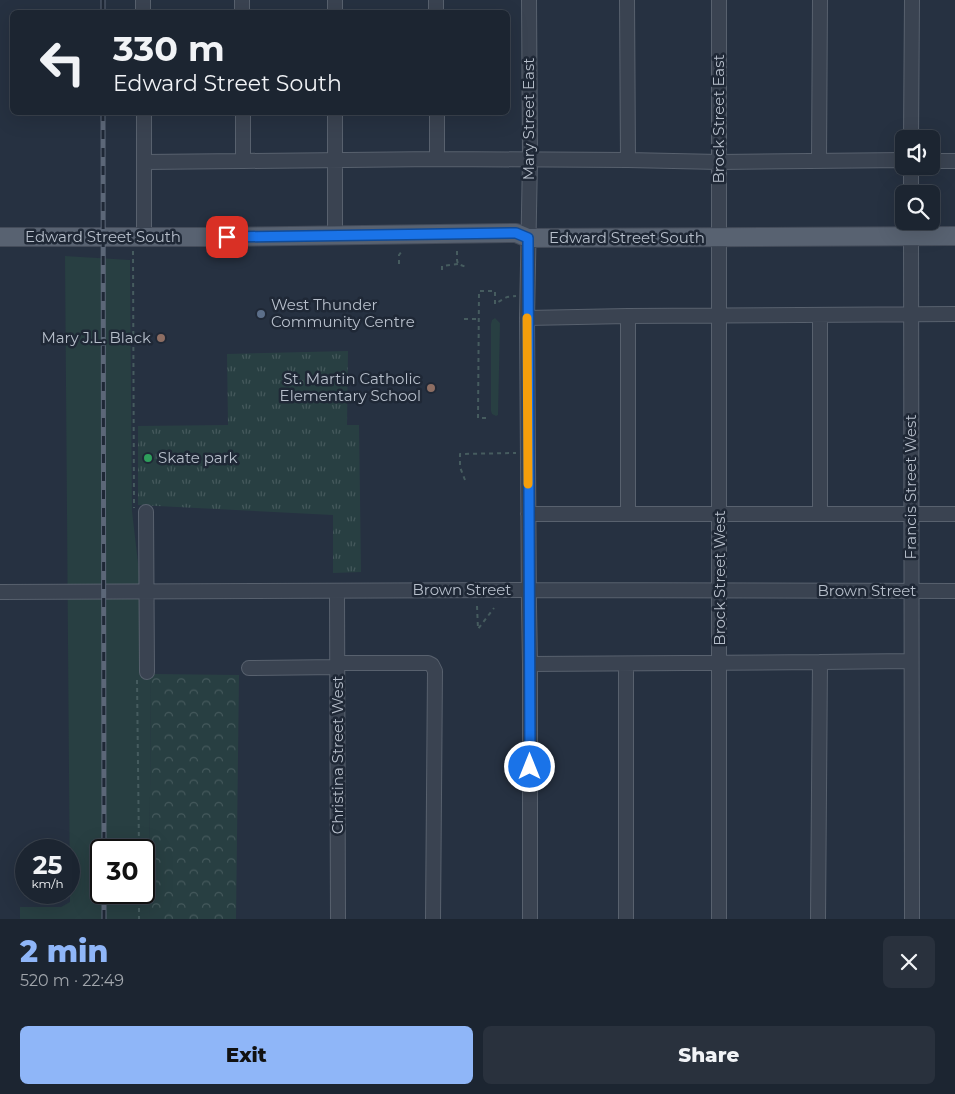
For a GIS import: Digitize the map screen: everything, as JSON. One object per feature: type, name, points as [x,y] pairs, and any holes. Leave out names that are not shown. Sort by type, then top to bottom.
[{"type":"main road","name":"Edward Street South","points":[[0,237],[516,233],[528,238],[719,238],[895,230]]},
{"type":"main road","name":"Edward Street South","points":[[917,230],[955,236]]},
{"type":"street","name":"Mary Street East","points":[[529,0],[530,160],[527,318],[530,919]]},
{"type":"street","points":[[627,0],[628,160]]},
{"type":"street","name":"Brock Street East","points":[[719,0],[719,238]]},
{"type":"street","points":[[819,160],[820,0]]},
{"type":"street","points":[[911,130],[912,0]]},
{"type":"street","points":[[144,115],[144,237]]},
{"type":"street","points":[[243,115],[243,161]]},
{"type":"street","points":[[335,115],[335,235]]},
{"type":"street","points":[[437,115],[437,160]]},
{"type":"street","points":[[144,162],[628,160],[719,162],[895,160]]},
{"type":"street","points":[[940,161],[955,161]]},
{"type":"street","name":"Francis Street West","points":[[911,230],[912,919]]},
{"type":"street","name":"Brock Street West","points":[[719,238],[719,919]]},
{"type":"street","points":[[527,318],[955,314]]},
{"type":"street","points":[[820,315],[820,514]]},
{"type":"street","points":[[628,316],[628,514]]},
{"type":"street","points":[[146,512],[147,672]]},
{"type":"street","points":[[528,514],[955,514]]},
{"type":"street","name":"Brown Street","points":[[0,592],[337,590],[955,591]]},
{"type":"street","name":"Christina Street West","points":[[337,590],[338,919]]},
{"type":"street","points":[[530,664],[911,661]]},
{"type":"street","points":[[818,919],[820,662]]},
{"type":"street","points":[[249,668],[428,663],[432,665],[435,671],[433,919]]},
{"type":"street","points":[[626,664],[626,919]]},
{"type":"path","points":[[399,264],[399,255],[402,251]]},
{"type":"path","points":[[457,251],[458,264]]},
{"type":"path","points":[[442,270],[442,266],[458,264],[466,267]]},
{"type":"path","points":[[486,418],[478,418],[479,291],[495,291],[495,304],[507,297],[516,296]]},
{"type":"path","points":[[464,319],[479,319]]},
{"type":"path","points":[[466,480],[460,467],[460,454],[516,453]]},
{"type":"path","points":[[478,606],[478,629],[494,608]]},
{"type":"path","points":[[139,904],[139,919]]},
{"type":"green space","points":[[65,256],[130,260],[132,511],[151,674],[150,839],[90,839],[90,904],[149,904],[149,919],[20,919],[20,907],[61,907],[66,904],[80,904],[80,839],[70,839]]},
{"type":"green space","points":[[495,318],[500,323],[498,415],[496,416],[491,411],[491,324]]},
{"type":"green space","points":[[348,351],[347,425],[359,425],[361,572],[333,573],[333,515],[138,505],[138,426],[228,425],[227,354]]},
{"type":"green space","points":[[151,674],[239,675],[236,919],[149,919],[149,904],[155,904],[155,839],[150,839]]},
{"type":"railway","points":[[103,0],[103,10]]},
{"type":"railway","points":[[103,115],[104,839]]},
{"type":"railway","points":[[104,904],[104,919]]},
{"type":"slow traffic","points":[[527,318],[528,484]]},
{"type":"place","name":"West Thunder Community Centre","points":[[261,314]]},
{"type":"place","name":"Mary J.L. Black","points":[[161,338]]},
{"type":"place","name":"St. Martin Catholic Elementary School","points":[[431,388]]},
{"type":"place","name":"Skate park","points":[[148,458]]},
{"type":"route","points":[[227,237],[516,233],[528,238],[530,767]]}]
